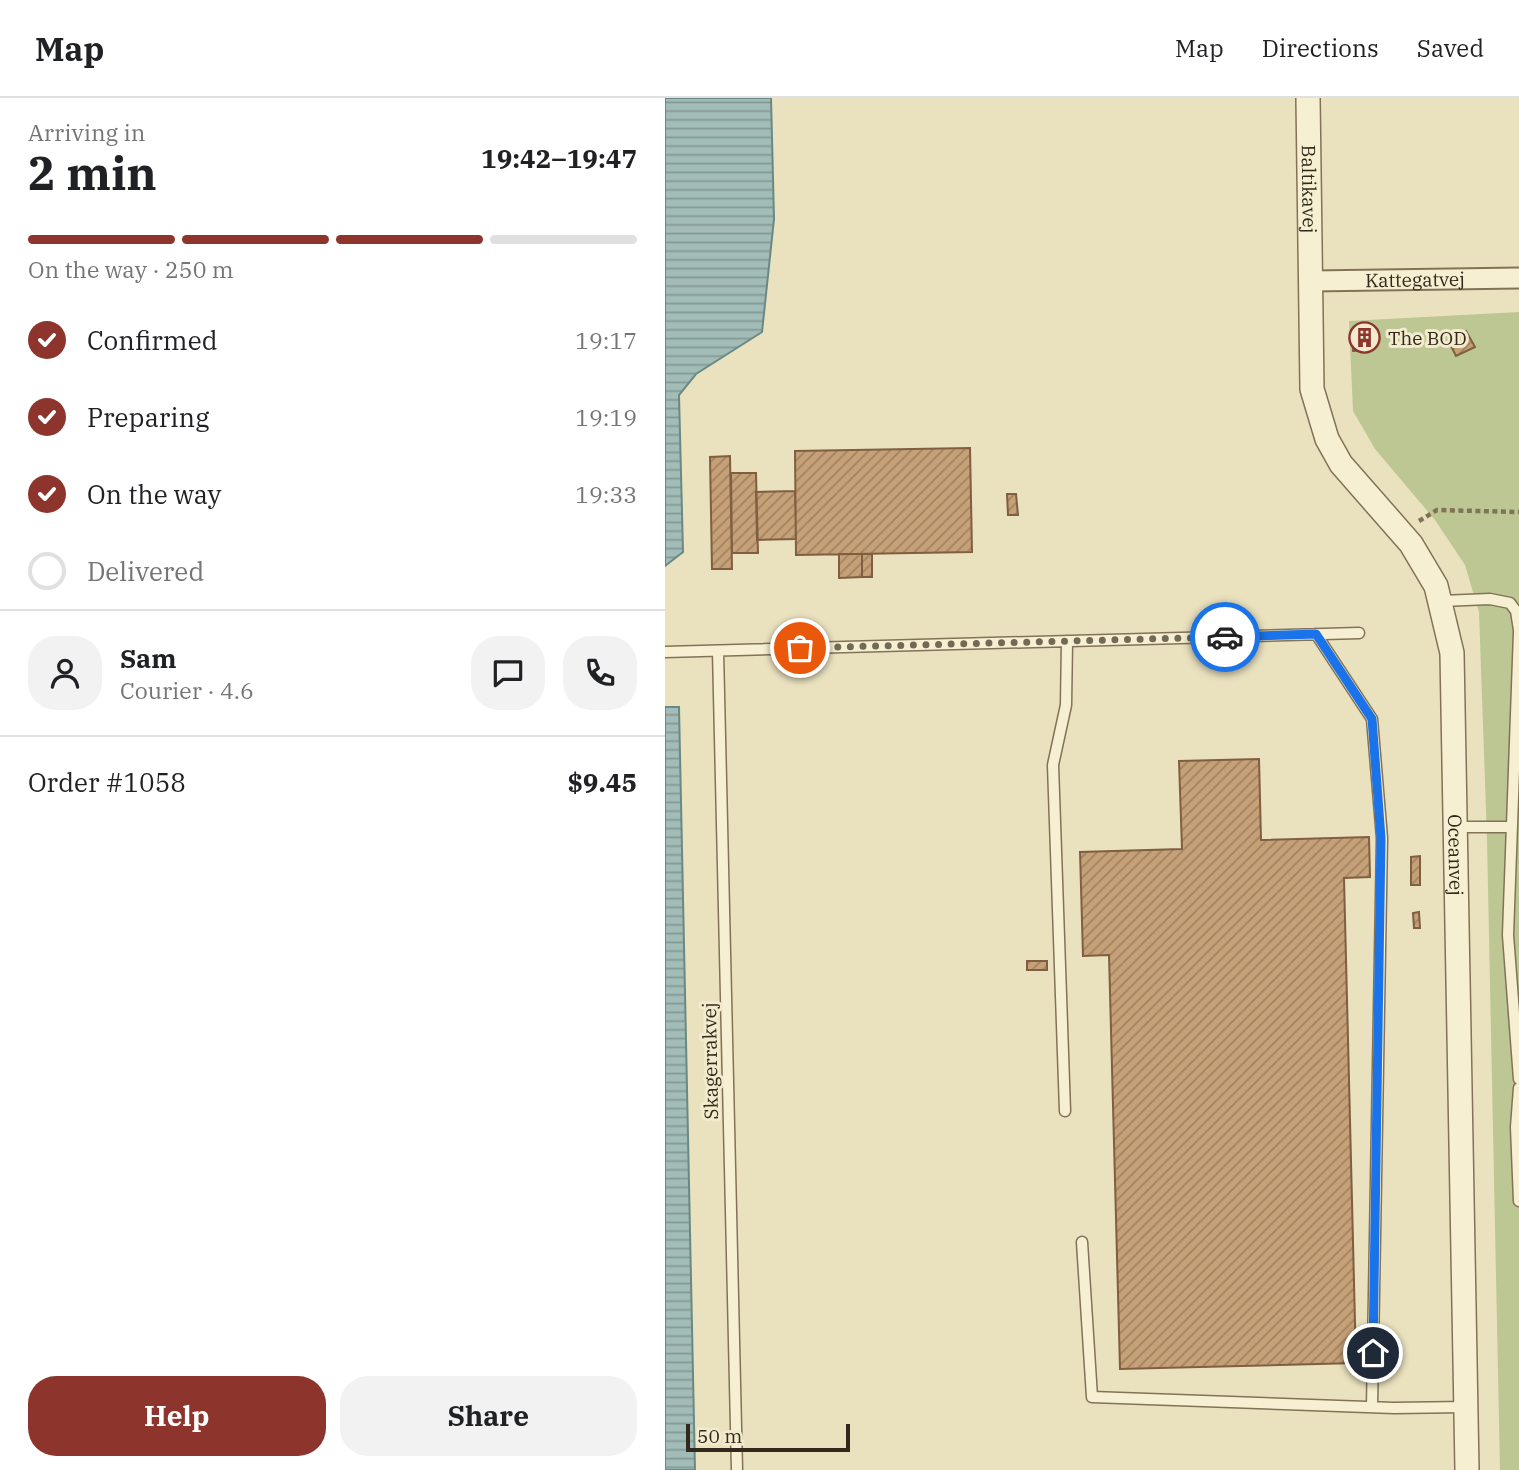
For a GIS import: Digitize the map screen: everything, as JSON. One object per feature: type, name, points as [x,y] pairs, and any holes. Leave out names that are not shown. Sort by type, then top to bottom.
[{"type":"street","name":"Baltikavej","points":[[1308,98],[1312,281]]},
{"type":"street","name":"Kattegatvej","points":[[1312,281],[1519,278]]},
{"type":"street","name":"Oceanvej","points":[[1312,281],[1313,389],[1318,414],[1341,464],[1411,544],[1437,586],[1452,653],[1467,1470]]},
{"type":"lane","points":[[1441,601],[1490,599],[1510,603],[1516,611],[1519,631],[1508,935],[1519,1079]]},
{"type":"lane","points":[[665,652],[1359,633]]},
{"type":"lane","points":[[1316,634],[1372,719],[1380,812],[1372,1407]]},
{"type":"lane","points":[[1065,1111],[1053,765],[1066,705],[1067,641]]},
{"type":"lane","name":"Skagerrakvej","points":[[718,651],[737,1470]]},
{"type":"lane","points":[[1455,827],[1511,827]]},
{"type":"lane","points":[[1519,1088],[1516,1127],[1519,1201]]},
{"type":"lane","points":[[1082,1242],[1092,1397],[1372,1407],[1466,1407]]},
{"type":"path","points":[[1401,533],[1437,510],[1519,512]]},
{"type":"green space","points":[[1519,312],[1519,1470],[1500,1470],[1487,839],[1479,612],[1465,565],[1435,520],[1375,449],[1353,411],[1349,321]]},
{"type":"water","points":[[665,98],[771,98],[774,219],[762,332],[696,374],[679,395],[683,552],[665,566]]},
{"type":"water","points":[[665,707],[679,707],[695,1470],[665,1470]]},
{"type":"building","name":"The BOD","points":[[1355,327],[1364,327],[1376,335],[1370,350],[1353,351]]},
{"type":"building","points":[[1466,331],[1475,347],[1456,356],[1448,340]]},
{"type":"building","points":[[970,448],[972,552],[796,555],[795,451]]},
{"type":"building","points":[[730,456],[732,569],[712,569],[710,457]]},
{"type":"building","points":[[731,473],[756,473],[758,553],[732,553]]},
{"type":"building","points":[[795,491],[796,539],[757,540],[756,492]]},
{"type":"building","points":[[1007,494],[1016,494],[1018,515],[1008,515]]},
{"type":"building","points":[[839,554],[862,554],[862,577],[839,578]]},
{"type":"building","points":[[862,554],[872,554],[872,577],[862,577]]},
{"type":"building","points":[[1259,759],[1261,840],[1369,837],[1370,877],[1344,878],[1356,1363],[1120,1369],[1109,955],[1083,956],[1080,852],[1182,849],[1179,761]]},
{"type":"building","points":[[1420,856],[1420,885],[1411,885],[1411,857]]},
{"type":"building","points":[[1419,912],[1420,928],[1414,928],[1413,913]]},
{"type":"building","points":[[1027,961],[1047,961],[1047,970],[1027,970]]},
{"type":"way so far","points":[[800,648],[1225,637]]},
{"type":"place","name":"The BOD","points":[[1365,338]]},
{"type":"route","points":[[1225,637],[1316,634],[1372,719],[1381,838],[1373,1353]]}]
